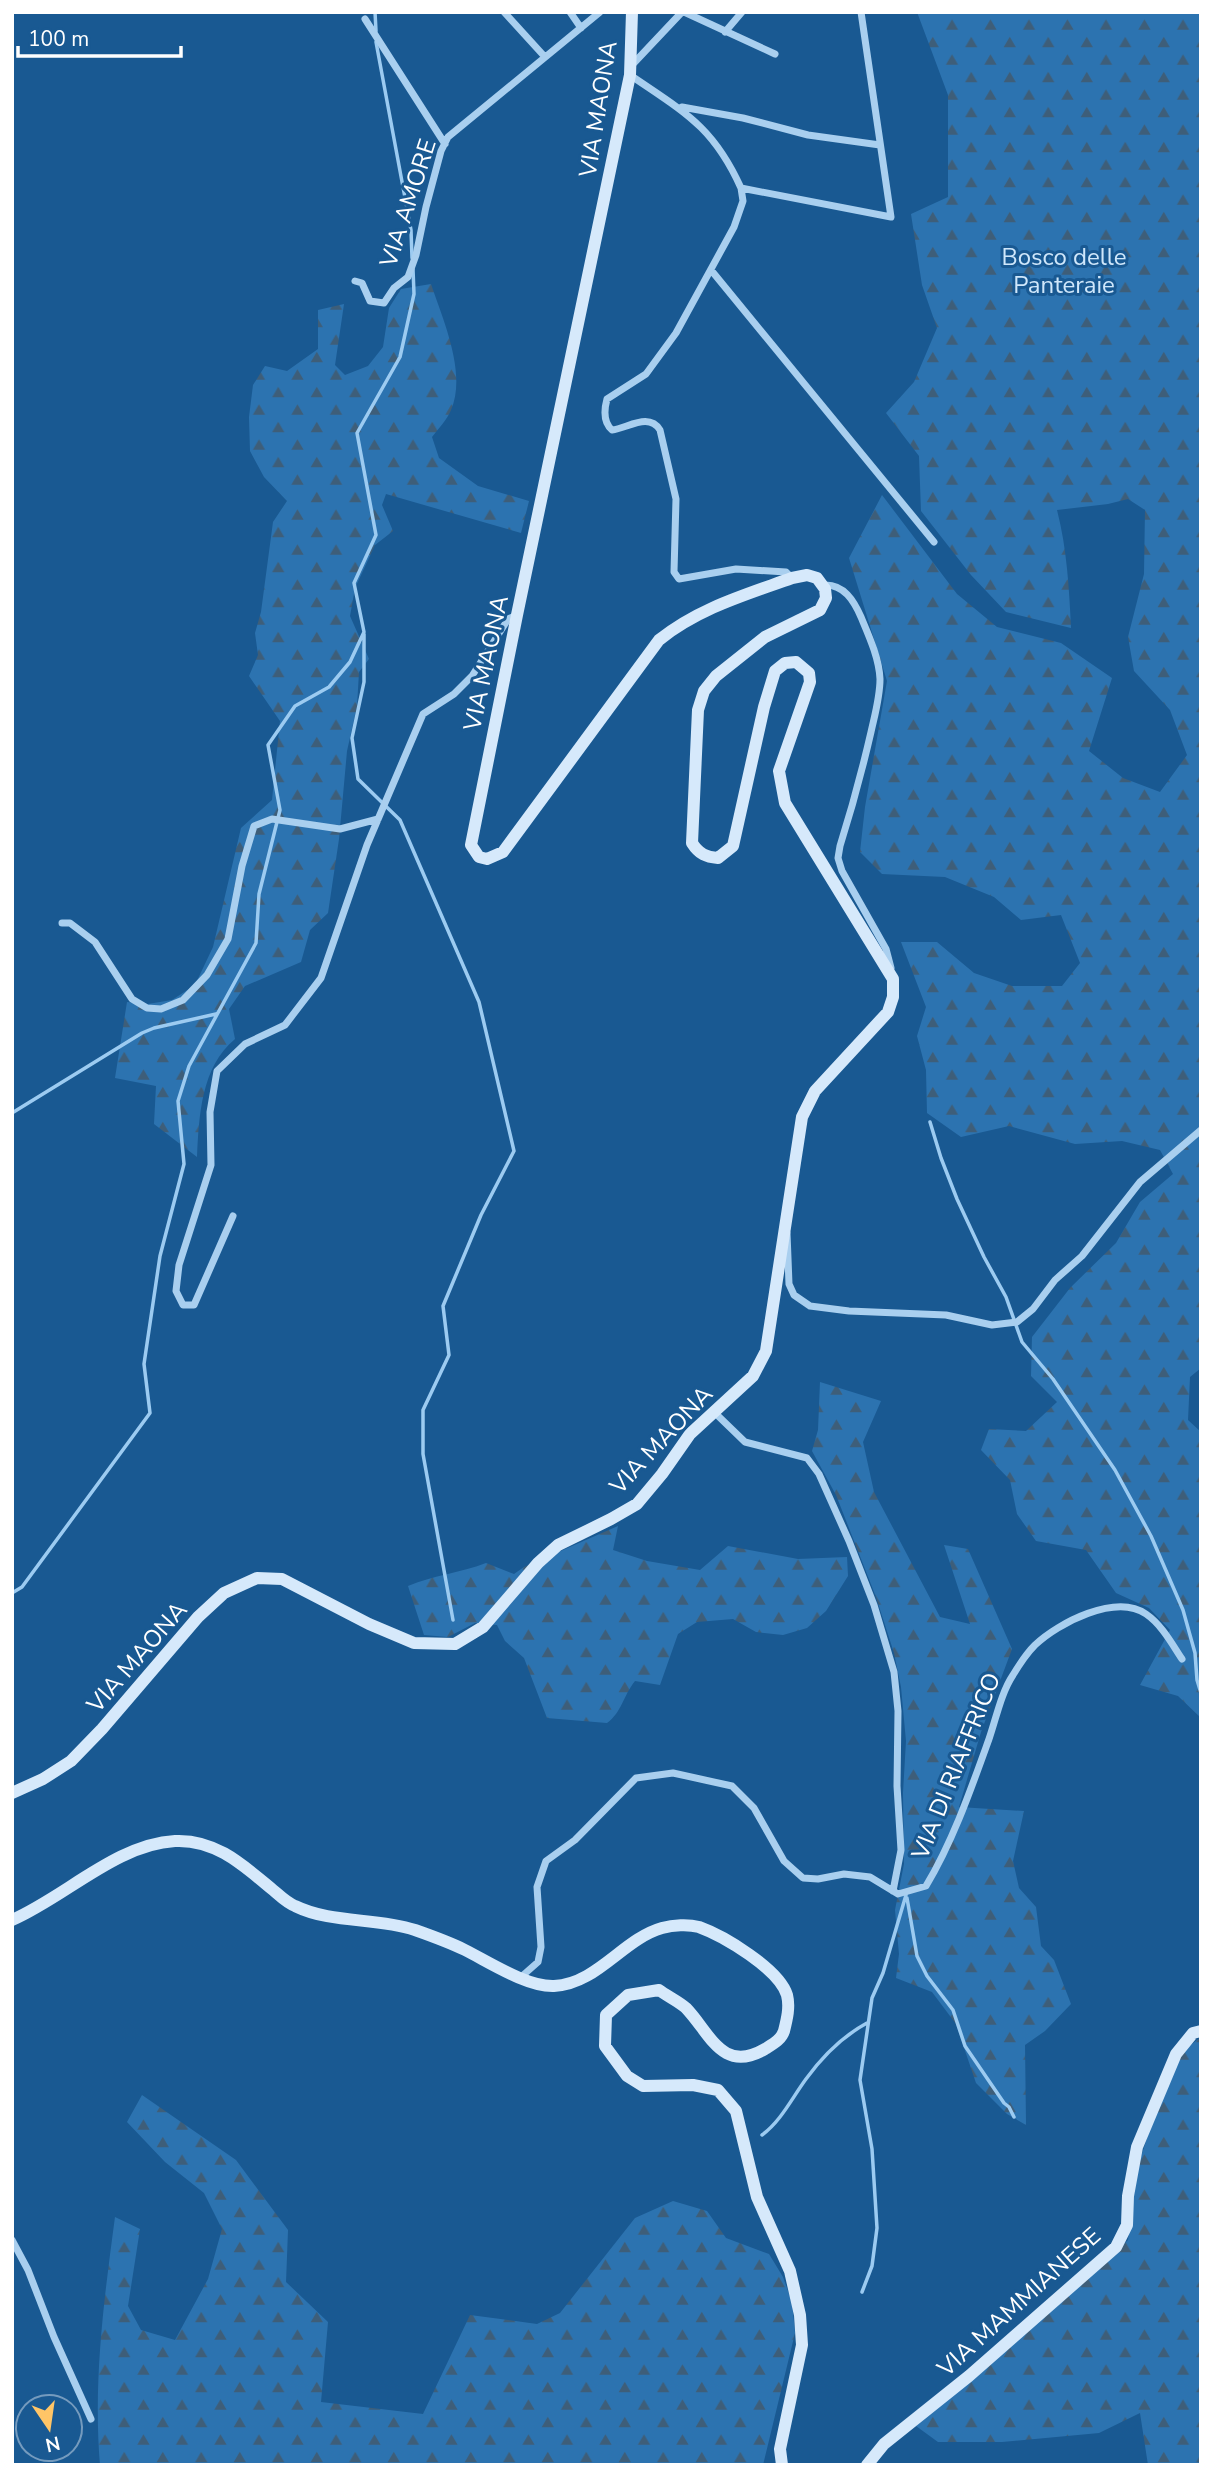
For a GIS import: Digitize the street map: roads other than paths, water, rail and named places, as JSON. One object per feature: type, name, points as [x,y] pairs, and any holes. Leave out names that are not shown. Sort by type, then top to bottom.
[{"type":"main road","name":"VIA MAONA","points":[[632,12],[631,70],[471,837],[471,845],[476,854],[487,859],[503,852],[659,640],[696,613],[792,578],[812,576],[824,584]]},
{"type":"main road","points":[[824,584],[826,598],[820,610],[765,638],[716,676],[704,691],[698,710],[692,843],[707,858],[718,858],[733,846],[764,707],[775,671],[785,663],[802,664],[809,673],[810,682],[779,771],[785,803],[893,979]]},
{"type":"main road","name":"VIA MAONA","points":[[12,1793],[43,1779],[71,1761],[198,1617],[224,1593],[257,1578],[282,1579],[369,1624],[414,1643],[455,1644],[483,1627],[538,1563],[558,1545],[637,1504],[690,1434],[753,1376],[761,1364],[766,1350],[802,1117],[815,1091],[888,1012],[893,997],[893,979]]},
{"type":"main road","points":[[12,1920],[44,1904],[122,1856],[156,1844],[187,1841],[226,1853],[290,1904],[306,1912],[318,1916],[391,1923],[414,1930],[461,1948],[538,1984],[555,1986],[579,1979],[642,1936],[661,1928],[681,1925],[698,1927],[734,1944],[768,1969],[786,1993],[789,2015],[782,2038],[743,2058],[722,2052],[685,2008],[659,1990],[628,1995],[606,2015],[605,2046],[622,2071],[643,2086],[693,2085],[718,2090],[736,2111],[757,2197],[790,2271],[800,2315],[802,2345],[780,2449],[782,2465]]},
{"type":"main road","name":"VIA MAMMIANESE","points":[[867,2465],[884,2444],[969,2376],[1116,2247],[1127,2225],[1128,2196],[1137,2147],[1176,2054],[1193,2033],[1201,2031]]},
{"type":"street","points":[[504,12],[545,57]]},
{"type":"street","points":[[570,12],[581,28]]},
{"type":"street","name":"VIA AMORE","points":[[355,281],[362,283],[370,301],[384,303],[394,288],[408,277],[416,255],[441,151],[448,138],[600,12]]},
{"type":"street","points":[[775,54],[683,12],[631,70],[687,113],[710,135],[731,165],[741,188],[743,201],[711,270],[676,333],[646,374],[607,399],[604,412],[609,428],[615,430],[644,421],[652,421],[660,430],[676,499],[674,572],[679,579],[736,569],[786,572],[792,578]]},
{"type":"street","points":[[725,32],[742,12]]},
{"type":"street","points":[[741,188],[891,217],[861,12]]},
{"type":"street","points":[[365,19],[445,144]]},
{"type":"street","points":[[678,107],[712,111],[808,135],[880,145]]},
{"type":"street","points":[[711,270],[934,542]]},
{"type":"street","name":"VIA MAONA","points":[[824,584],[834,584],[845,591],[855,603],[871,642],[880,677],[878,699],[838,858],[842,871],[886,949],[893,979]]},
{"type":"street","points":[[233,1216],[194,1306],[183,1305],[176,1291],[179,1265],[211,1165],[210,1112],[217,1072],[245,1044],[285,1025],[321,978],[378,819],[423,714],[454,694],[472,676],[508,620],[517,614]]},
{"type":"street","points":[[62,923],[70,923],[95,942],[132,999],[147,1008],[161,1009],[183,1000],[207,975],[228,939],[242,866],[254,826],[272,819],[340,829],[378,819]]},
{"type":"street","points":[[786,1229],[789,1242],[789,1284],[794,1295],[810,1307],[946,1315],[992,1325],[1017,1322],[1033,1309],[1055,1280],[1082,1256],[1140,1182],[1201,1130]]},
{"type":"street","name":"VIA DI RIAFFRICO","points":[[713,1412],[745,1442],[807,1458],[819,1474],[874,1605],[894,1672],[898,1711],[897,1786],[901,1850],[893,1891],[898,1894],[926,1886],[960,1814],[1012,1676],[1036,1644],[1080,1615],[1102,1608],[1126,1606],[1144,1612],[1160,1627],[1182,1659]]},
{"type":"street","points":[[521,1977],[538,1962],[541,1947],[537,1887],[546,1861],[575,1840],[636,1777],[673,1773],[732,1786],[754,1808],[784,1861],[803,1878],[818,1879],[844,1874],[870,1877],[893,1891]]},
{"type":"street","points":[[12,2240],[91,2418]]},
{"type":"waterway","points":[[375,12],[376,31]]},
{"type":"waterway","points":[[376,42],[411,230],[412,258]]},
{"type":"waterway","points":[[12,1593],[22,1587],[150,1413],[144,1364],[160,1256],[184,1164],[178,1101],[189,1066],[256,943],[259,894],[280,810],[268,745],[295,706],[329,687],[350,662],[364,632],[354,583],[376,535],[357,433],[400,357],[414,294],[413,269]]},
{"type":"waterway","points":[[364,634],[364,682],[352,738],[358,779],[400,820],[479,1002],[514,1151],[481,1215],[443,1306],[449,1355],[423,1410],[423,1454],[453,1620]]},
{"type":"waterway","points":[[12,1113],[142,1033],[216,1014]]},
{"type":"waterway","points":[[930,1122],[957,1199],[1006,1297],[1022,1342],[1053,1379],[1115,1470],[1151,1536],[1183,1610],[1195,1653],[1201,1693]]},
{"type":"waterway","points":[[862,2292],[872,2266],[877,2228],[872,2149],[860,2080],[872,1998],[883,1973],[906,1895]]},
{"type":"waterway","points":[[907,1898],[917,1956],[927,1976],[953,2010],[965,2046],[1014,2117]]},
{"type":"waterway","points":[[762,2135],[781,2116],[826,2055],[867,2023]]},
{"type":"park label","name":"Bosco delle Panteraie","points":[[1064,271]]}]
